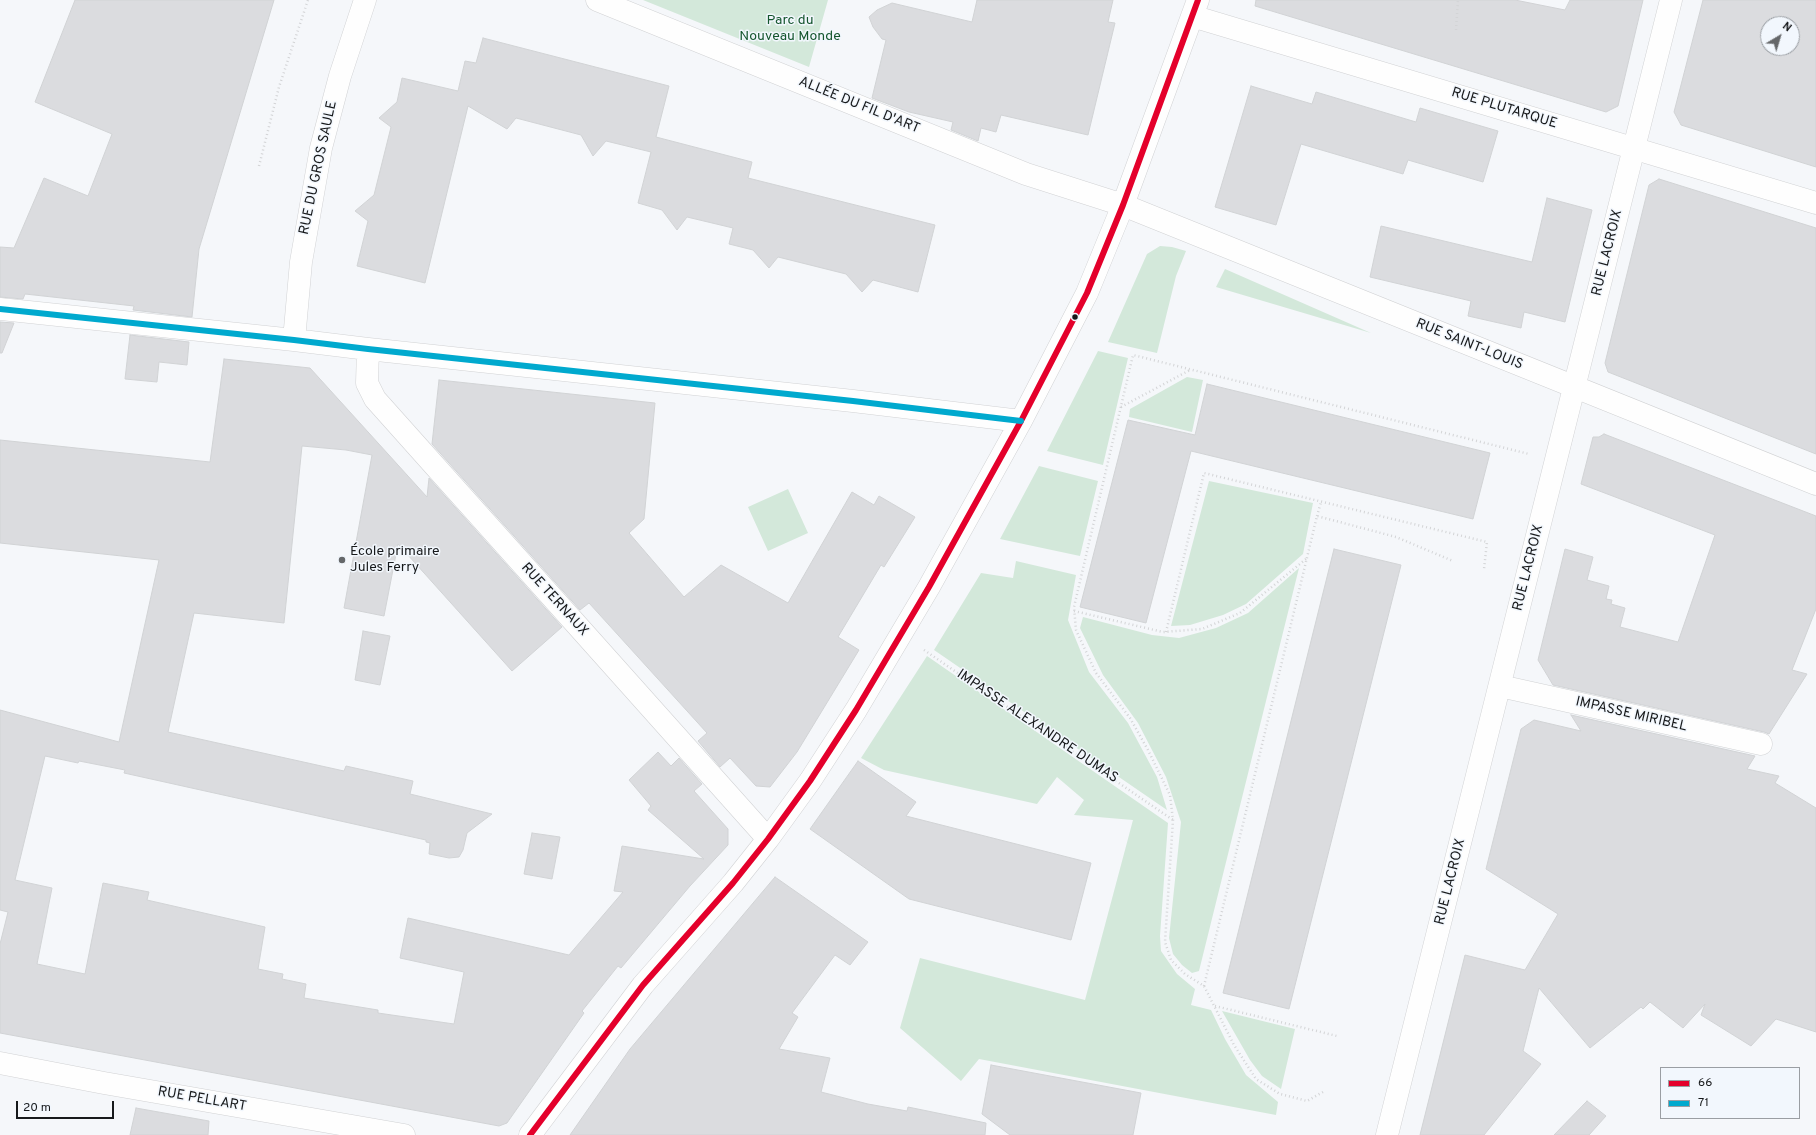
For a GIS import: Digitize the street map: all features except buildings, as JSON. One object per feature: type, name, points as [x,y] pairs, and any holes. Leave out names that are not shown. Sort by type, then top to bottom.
[{"type":"street","name":"RUE DU GROS SAULE","points":[[294,340],[301,262],[321,148],[340,76],[365,0]]},
{"type":"street","name":"ALLÉE DU FIL D'ART","points":[[597,0],[1026,174],[1123,205]]},
{"type":"street","name":"RUE LACROIX","points":[[1387,1135],[1671,0]]},
{"type":"street","points":[[530,1135],[643,985],[734,883],[768,839],[810,781],[845,727],[929,587],[1021,421],[1087,293],[1123,205],[1195,8]]},
{"type":"street","name":"RUE PLUTARQUE","points":[[1195,8],[1634,148],[1816,203]]},
{"type":"street","name":"RUE SAINT-LOUIS","points":[[1123,205],[1574,388],[1816,484]]},
{"type":"street","points":[[0,309],[853,401],[1021,421]]},
{"type":"street","name":"RUE TERNAUX","points":[[368,349],[367,383],[374,399],[768,839]]},
{"type":"street","name":"IMPASSE MIRIBEL","points":[[1500,686],[1762,744]]},
{"type":"street","name":"RUE PELLART","points":[[0,1063],[404,1135]]},
{"type":"path","points":[[258,166],[279,87],[308,0]]},
{"type":"path","points":[[1456,30],[1458,0]]},
{"type":"path","points":[[1323,1092],[1307,1101],[1280,1094],[1256,1079],[1234,1045],[1204,986],[1185,974],[1171,960],[1164,942],[1174,820],[1170,795],[1130,718],[1096,673],[1076,630],[1074,611],[1133,355],[1534,455]]},
{"type":"path","points":[[1121,407],[1190,369]]},
{"type":"path","points":[[1166,632],[1204,473],[1487,542],[1484,569]]},
{"type":"path","points":[[1204,986],[1306,558],[1321,502]]},
{"type":"path","points":[[1317,516],[1396,536],[1453,561]]},
{"type":"path","points":[[1074,611],[1166,632],[1202,629],[1240,613],[1306,558]]},
{"type":"path","name":"IMPASSE ALEXANDRE DUMAS","points":[[900,634],[1174,820]]},
{"type":"path","points":[[1214,1006],[1337,1036]]},
{"type":"green space","name":"Parc du Nouveau Monde","points":[[643,0],[828,0],[809,67]]},
{"type":"green space","points":[[1160,246],[1172,247],[1186,251],[1176,276],[1157,353],[1108,342],[1147,254]]},
{"type":"green space","points":[[1225,269],[1371,333],[1216,287]]},
{"type":"green space","points":[[1098,351],[1128,358],[1103,465],[1047,451]]},
{"type":"green space","points":[[1187,377],[1203,380],[1192,432],[1129,417],[1130,409]]},
{"type":"green space","points":[[1039,466],[1098,481],[1080,556],[1000,539]]},
{"type":"green space","points":[[1209,481],[1313,503],[1303,554],[1246,604],[1223,615],[1190,625],[1171,626]]},
{"type":"green space","points":[[788,489],[808,533],[768,551],[748,507]]},
{"type":"green space","points":[[1016,561],[1076,575],[1068,620],[1089,672],[1128,723],[1157,777],[1167,810],[934,650],[981,573],[1013,578]]},
{"type":"green space","points":[[1299,568],[1199,971],[1192,973],[1182,965],[1173,954],[1169,938],[1181,822],[1166,777],[1138,723],[1103,675],[1080,628],[1083,617],[1152,635],[1179,638],[1216,628],[1248,613]]},
{"type":"green space","points":[[927,656],[1168,823],[1160,936],[1161,951],[1177,974],[1195,989],[1191,1005],[1211,1010],[1225,1039],[1246,1075],[1278,1102],[1276,1115],[979,1059],[961,1081],[900,1028],[920,958],[1085,1000],[1133,820],[1074,815],[1084,800],[1057,777],[1037,804],[884,770],[861,758]]},
{"type":"green space","points":[[1222,1011],[1295,1029],[1281,1089],[1262,1076],[1250,1060]]},
{"type":"transit line","name":"66","points":[[530,1135],[643,985],[733,883],[768,839],[810,781],[856,710],[929,587],[1021,421],[1087,293],[1123,205],[1198,0]]},
{"type":"transit line","name":"71","points":[[0,309],[853,401],[1021,421]]},
{"type":"place","name":"École primaire Jules Ferry","points":[[342,560]]}]
